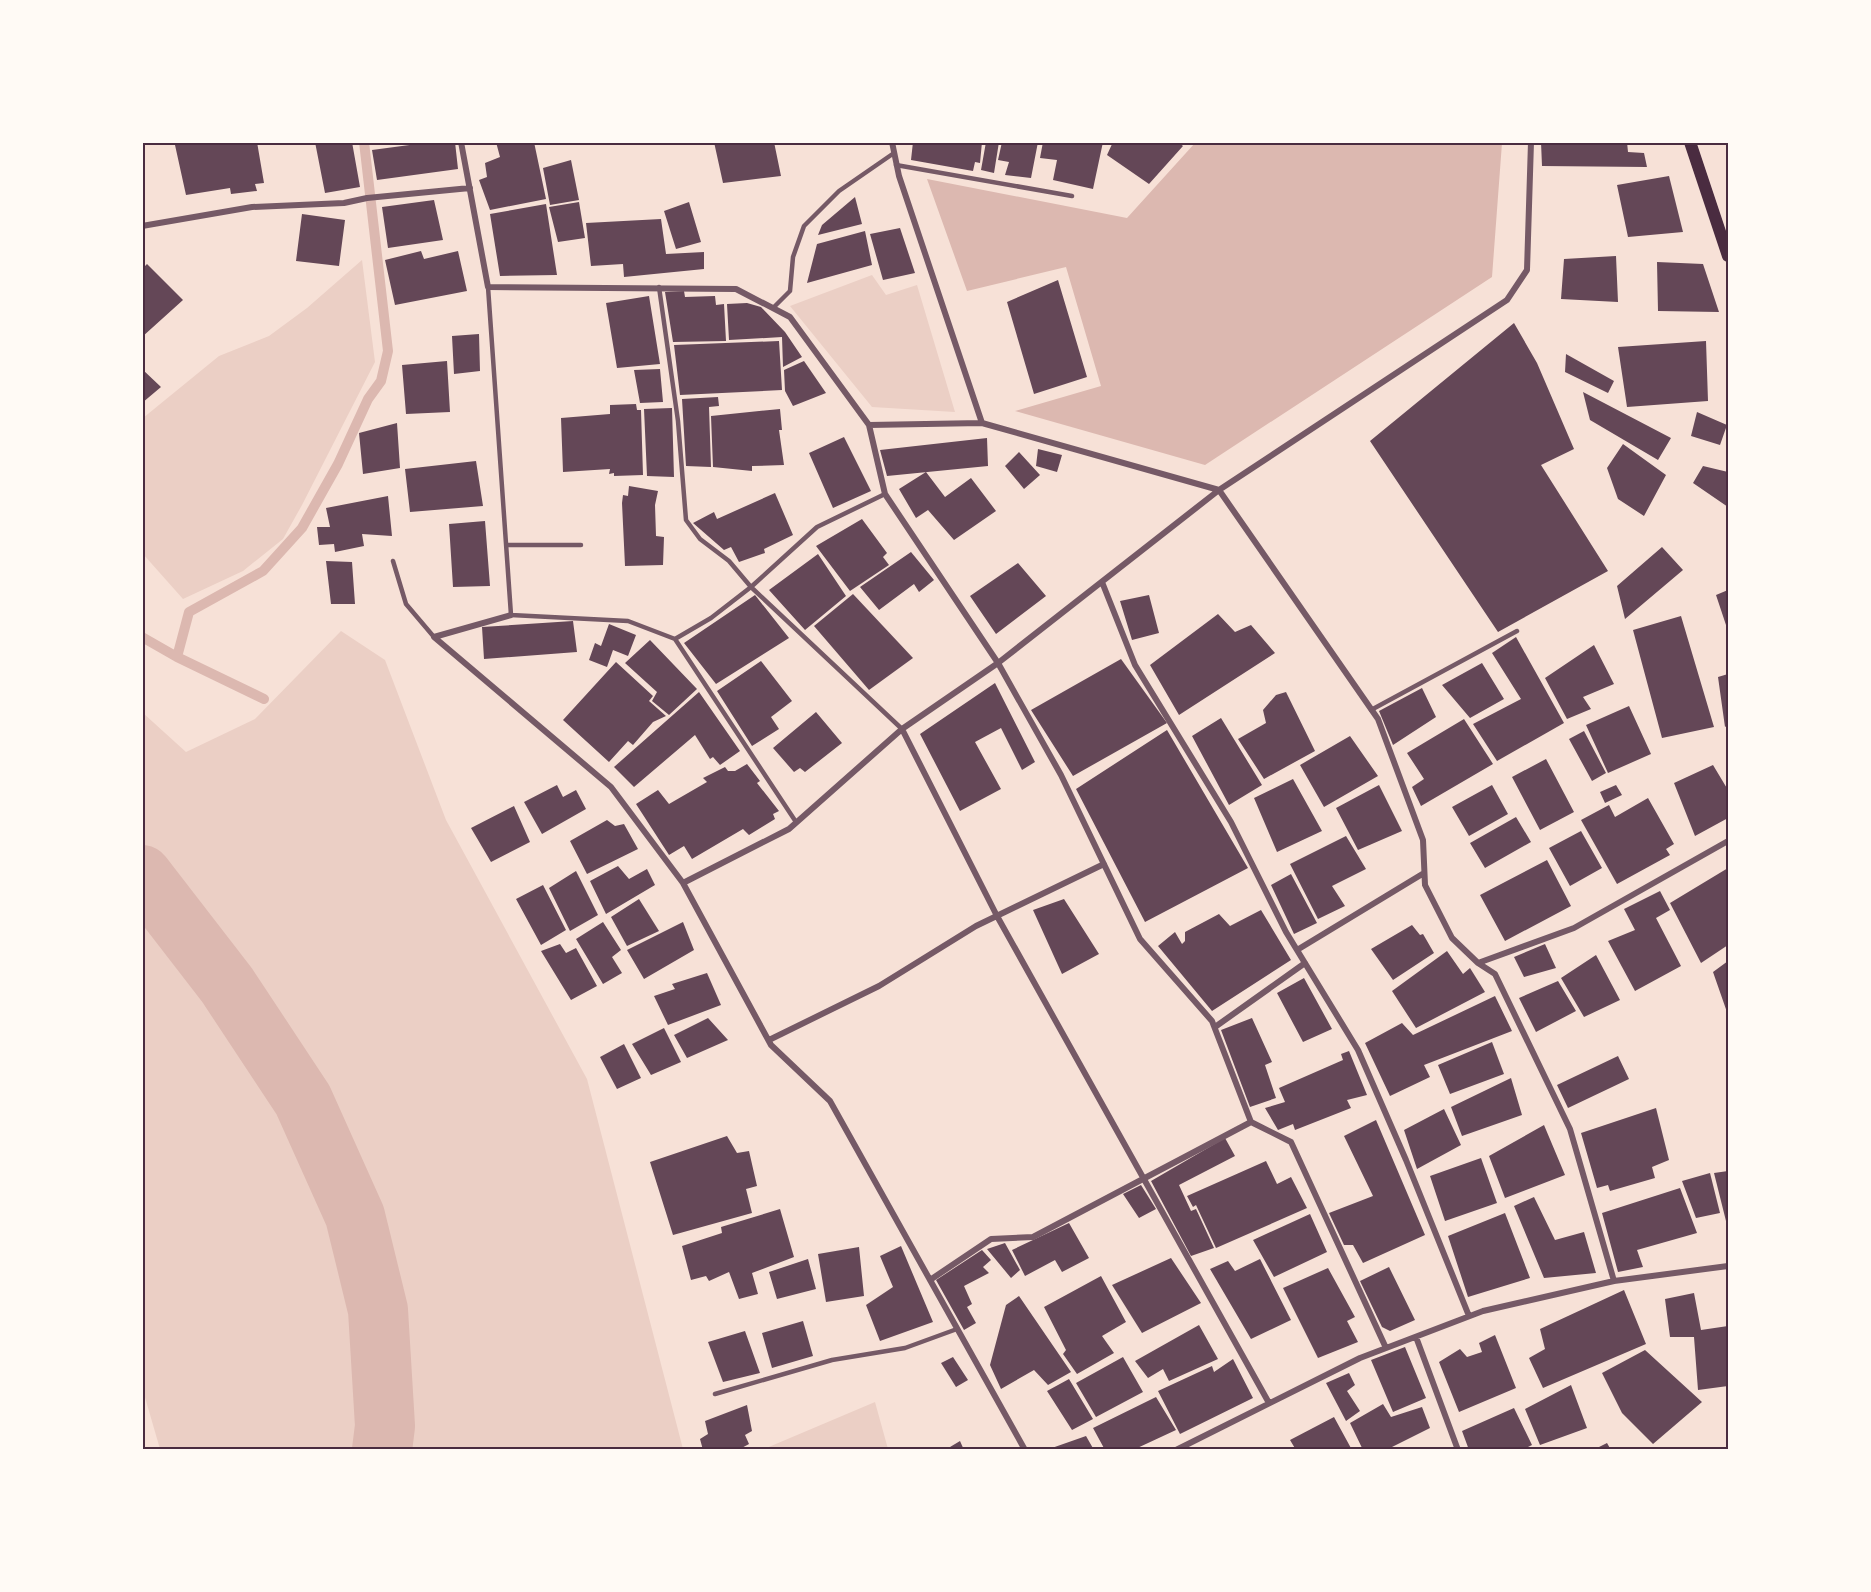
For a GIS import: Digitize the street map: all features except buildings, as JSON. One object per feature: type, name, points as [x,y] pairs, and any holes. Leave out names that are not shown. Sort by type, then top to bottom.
[{"type":"main road","points":[[1690,142],[1728,256]]},
{"type":"street","points":[[461,142],[488,287],[736,289],[790,317],[868,425],[885,494],[998,663],[1061,775],[1140,939],[1212,1021],[1251,1122],[1291,1142],[1386,1348]]},
{"type":"street","points":[[892,142],[896,165],[982,423]]},
{"type":"street","points":[[683,883],[789,829],[902,729],[998,663],[1219,490],[1507,300],[1527,270],[1531,142]]},
{"type":"street","points":[[142,226],[252,207],[344,203],[375,197],[470,188]]},
{"type":"street","points":[[868,425],[982,423],[1219,490],[1378,719],[1423,840],[1425,885],[1452,938],[1478,963],[1496,974],[1570,1129],[1614,1281]]},
{"type":"street","points":[[1102,582],[1135,665],[1231,822],[1297,950],[1358,1050],[1406,1160],[1469,1316]]},
{"type":"street","points":[[434,638],[511,615]]},
{"type":"street","points":[[434,638],[611,787],[683,883],[769,1040],[830,1101],[1025,1449]]},
{"type":"street","points":[[902,729],[997,916],[1269,1403]]},
{"type":"street","points":[[1478,963],[1574,928],[1728,841]]},
{"type":"street","points":[[769,1040],[879,986],[997,916],[1104,864]]},
{"type":"street","points":[[1297,950],[1424,873]]},
{"type":"street","points":[[1215,1027],[1305,963]]},
{"type":"street","points":[[930,1280],[990,1239],[1033,1237],[1251,1122]]},
{"type":"street","points":[[1176,1449],[1386,1348],[1469,1316],[1614,1281],[1728,1266]]},
{"type":"street","points":[[1416,1337],[1458,1449]]},
{"type":"lane","points":[[773,308],[789,291],[793,257],[804,226],[839,191],[894,153]]},
{"type":"lane","points":[[896,165],[1072,196]]},
{"type":"lane","points":[[488,287],[511,615],[628,621],[675,639],[796,822]]},
{"type":"lane","points":[[659,287],[678,421],[686,520],[700,539],[729,561],[751,587],[902,729]]},
{"type":"lane","points":[[675,639],[711,618],[751,587],[817,527],[885,494]]},
{"type":"lane","points":[[506,545],[581,544]]},
{"type":"lane","points":[[393,561],[406,604],[434,638]]},
{"type":"lane","points":[[1371,710],[1517,631]]},
{"type":"lane","points":[[715,1394],[832,1360],[905,1348],[957,1329]]},
{"type":"shaded area","points":[[1195,143],[1502,143],[1492,277],[1205,465],[1015,411],[1101,386],[1066,267],[967,291],[927,179],[1127,218]]},
{"type":"shaded area","points":[[362,260],[375,362],[302,505],[283,539],[243,571],[183,599],[143,554],[143,418],[219,356],[269,336],[307,308]]},
{"type":"shaded area","points":[[872,275],[886,295],[917,285],[955,412],[872,407],[790,306]]},
{"type":"shaded area","points":[[341,631],[385,660],[446,820],[587,1079],[683,1449],[160,1449],[142,1387],[143,713],[186,752],[255,719]]},
{"type":"shaded area","points":[[875,1402],[888,1449],[764,1449]]},
{"type":"waterway","points":[[177,657],[189,612],[263,571],[302,528],[338,464],[368,399],[381,381],[388,351],[364,142]]},
{"type":"waterway","points":[[142,637],[177,657],[264,699]]},
{"type":"waterway","points":[[142,875],[227,985],[303,1100],[355,1216],[378,1310],[385,1426],[382,1450]]}]
